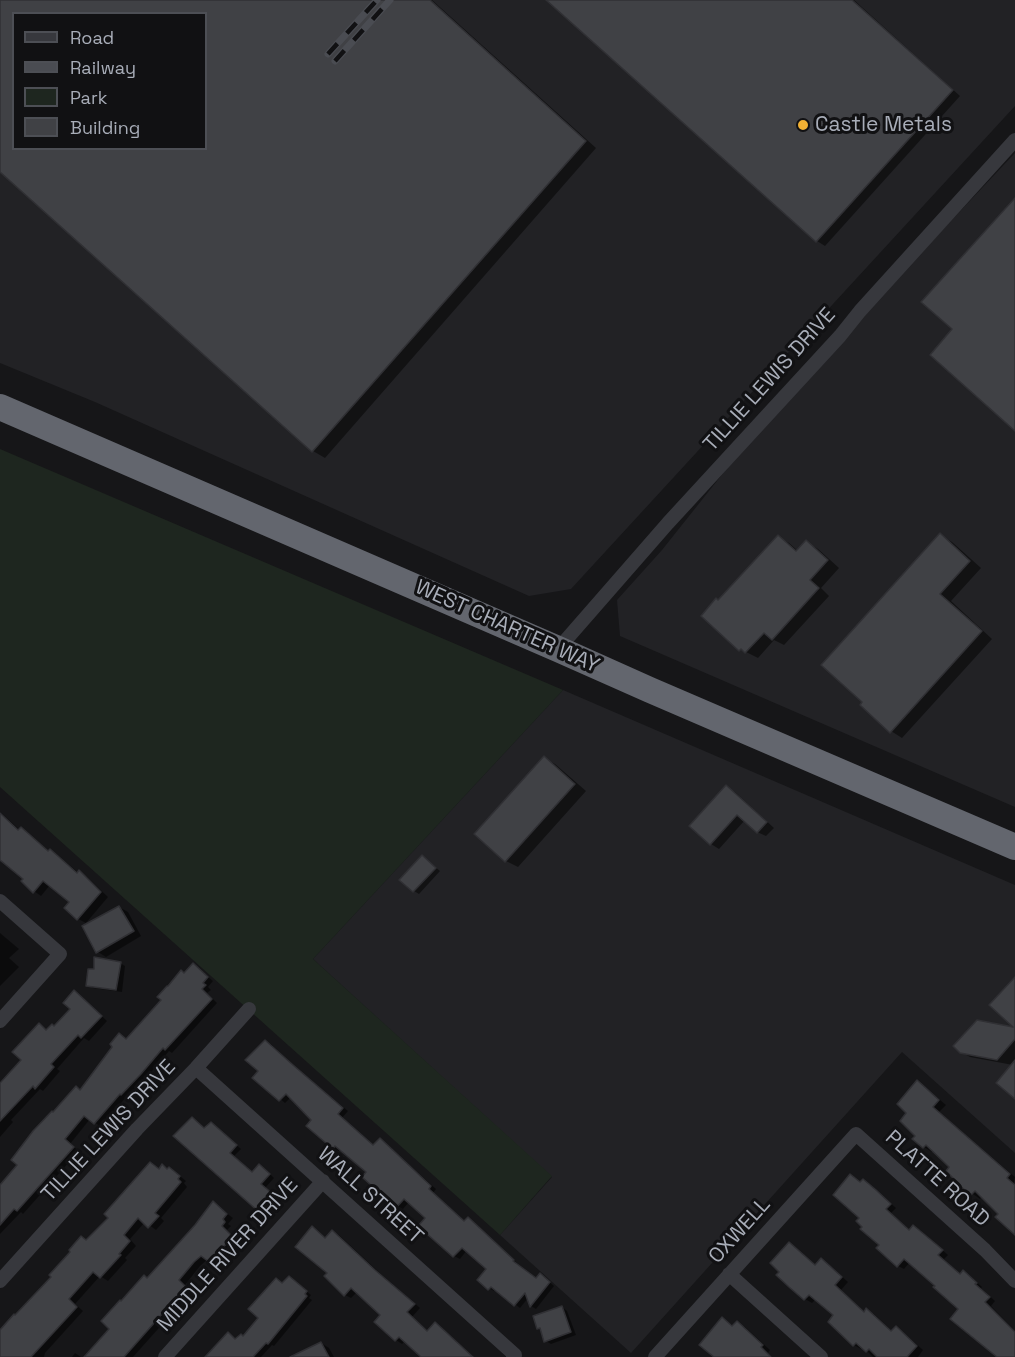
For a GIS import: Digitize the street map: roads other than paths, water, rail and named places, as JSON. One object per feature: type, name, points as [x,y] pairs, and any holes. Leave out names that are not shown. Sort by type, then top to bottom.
[{"type":"highway","name":"WEST CHARTER WAY","points":[[0,407],[1015,848]]},
{"type":"street","name":"TILLIE LEWIS DRIVE","points":[[558,649],[668,522],[815,364],[1015,140]]},
{"type":"street","points":[[0,901],[60,954],[0,1021]]},
{"type":"street","name":"TILLIE LEWIS DRIVE","points":[[1,1279],[249,1010]]},
{"type":"street","name":"WALL STREET","points":[[196,1068],[514,1356]]},
{"type":"street","name":"OXWELL","points":[[655,1357],[856,1134]]},
{"type":"street","name":"PLATTE ROAD","points":[[856,1134],[985,1250],[1015,1281]]},
{"type":"street","name":"MIDDLE RIVER DRIVE","points":[[165,1357],[322,1181]]},
{"type":"street","points":[[729,1274],[821,1357]]},
{"type":"railway","points":[[328,54],[377,0]]},
{"type":"railway","points":[[335,61],[390,0]]},
{"type":"place","name":"Castle Metals","points":[[803,125]]}]
